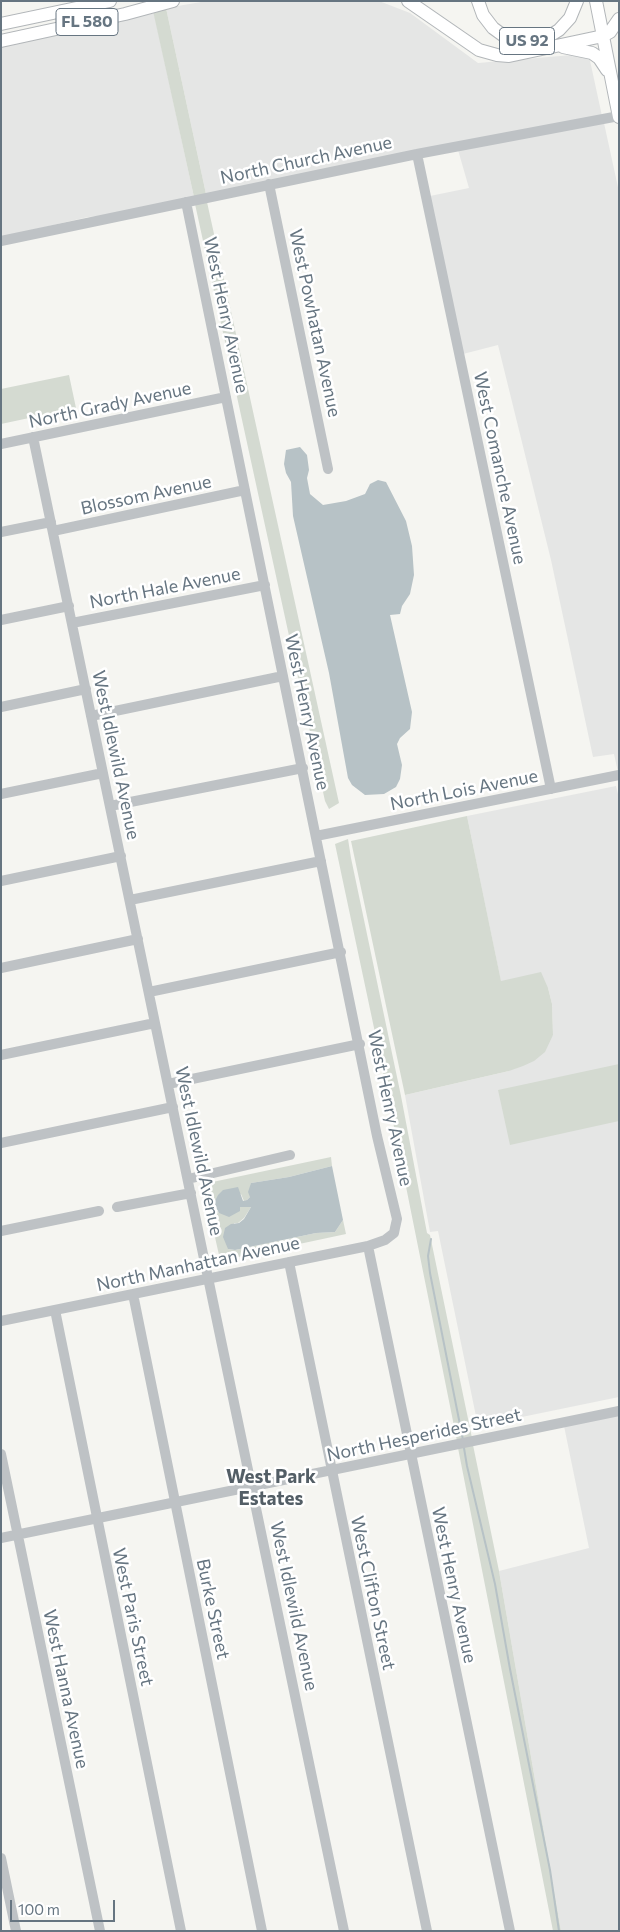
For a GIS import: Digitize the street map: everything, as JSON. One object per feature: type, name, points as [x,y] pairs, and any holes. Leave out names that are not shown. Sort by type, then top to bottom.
[{"type":"main road","name":"FL 580","points":[[1,24],[80,9],[110,1]]},
{"type":"main road","points":[[125,14],[129,7],[140,1]]},
{"type":"main road","name":"FL 580","points":[[3,40],[125,14],[173,1]]},
{"type":"main road","points":[[408,1],[479,50],[489,54],[509,56],[603,36],[610,32],[619,19]]},
{"type":"main road","name":"US 92","points":[[478,1],[483,15],[493,28],[504,36],[518,40],[533,41],[546,38],[559,30],[570,18],[577,1]]},
{"type":"main road","points":[[596,1],[619,117]]},
{"type":"main road","points":[[3,40],[25,30],[72,18],[78,15],[80,9]]},
{"type":"main road","points":[[558,46],[592,53],[599,58],[610,73]]},
{"type":"street","name":"North Church Avenue","points":[[1,241],[417,154],[619,117]]},
{"type":"street","name":"West Comanche Avenue","points":[[417,154],[551,789]]},
{"type":"street","name":"West Powhatan Avenue","points":[[269,184],[328,469]]},
{"type":"street","name":"West Henry Avenue","points":[[186,202],[360,1044],[377,1136],[397,1219],[395,1228]]},
{"type":"street","name":"North Grady Avenue","points":[[1,444],[226,397]]},
{"type":"street","name":"West Idlewild Avenue","points":[[33,437],[253,1486],[344,1931]]},
{"type":"street","name":"Blossom Avenue","points":[[1,532],[52,526],[245,490]]},
{"type":"street","name":"North Hale Avenue","points":[[72,623],[265,585]]},
{"type":"street","name":"North Hale Avenue","points":[[1,620],[69,606]]},
{"type":"street","points":[[91,716],[284,676]]},
{"type":"street","points":[[1,707],[86,689]]},
{"type":"street","points":[[110,806],[302,768]]},
{"type":"street","points":[[1,794],[103,773]]},
{"type":"street","name":"North Lois Avenue","points":[[316,836],[619,775]]},
{"type":"street","points":[[1,881],[120,856]]},
{"type":"street","points":[[130,900],[321,861]]},
{"type":"street","points":[[1,968],[138,939]]},
{"type":"street","points":[[149,992],[341,952]]},
{"type":"street","points":[[1,1055],[155,1023]]},
{"type":"street","points":[[168,1084],[360,1044]]},
{"type":"street","points":[[1,1143],[173,1108]]},
{"type":"street","points":[[188,1178],[290,1155]]},
{"type":"street","points":[[117,1207],[191,1193]]},
{"type":"street","points":[[1,1231],[99,1211]]},
{"type":"street","name":"North Manhattan Avenue","points":[[1,1321],[368,1246],[385,1240],[394,1233],[395,1228]]},
{"type":"street","name":"West Henry Avenue","points":[[368,1246],[510,1931]]},
{"type":"street","name":"West Clifton Street","points":[[289,1262],[427,1931]]},
{"type":"street","name":"Burke Street","points":[[133,1294],[262,1931]]},
{"type":"street","name":"West Paris Street","points":[[55,1310],[181,1931]]},
{"type":"street","name":"North Hesperides Street","points":[[1,1538],[619,1411]]},
{"type":"street","name":"West Hanna Avenue","points":[[1,1454],[100,1931]]},
{"type":"street","points":[[1,1858],[16,1931]]},
{"type":"shaded area","points":[[207,1],[379,1],[410,13],[478,63],[572,55],[589,56],[602,116],[206,194],[166,8]]},
{"type":"shaded area","points":[[166,8],[206,194],[194,197],[153,11]]},
{"type":"shaded area","points":[[154,13],[194,197],[102,216],[88,217],[1,237],[1,45]]},
{"type":"shaded area","points":[[604,123],[619,192],[618,772],[614,754],[593,757],[551,560],[498,345],[463,354],[430,196],[469,188],[458,150]]},
{"type":"shaded area","points":[[207,202],[339,803],[329,809],[325,801],[195,204]]},
{"type":"shaded area","points":[[69,375],[76,408],[1,424],[1,389]]},
{"type":"shaded area","points":[[300,447],[307,455],[309,470],[307,478],[310,494],[323,505],[346,501],[365,494],[370,484],[378,480],[386,482],[406,521],[412,546],[414,575],[410,594],[402,606],[400,614],[390,615],[412,712],[410,729],[400,738],[397,744],[402,765],[400,779],[396,787],[384,794],[365,795],[352,785],[348,778],[329,673],[293,516],[291,482],[284,464],[286,450]]},
{"type":"shaded area","points":[[616,786],[619,798],[619,1397],[478,1426],[438,1231],[430,1232],[405,1095],[509,1071],[553,1035],[552,1004],[548,988],[501,982],[467,816]]},
{"type":"shaded area","points":[[467,816],[501,981],[541,972],[552,1004],[553,1035],[545,1052],[534,1061],[523,1066],[509,1071],[405,1095],[351,841]]},
{"type":"shaded area","points":[[348,839],[427,1233],[430,1235],[472,1438],[457,1441],[377,1042],[335,844]]},
{"type":"shaded area","points":[[619,1064],[619,1121],[510,1145],[498,1090]]},
{"type":"shaded area","points":[[331,1157],[332,1166],[289,1177],[251,1183],[250,1197],[247,1200],[244,1201],[241,1194],[217,1210],[219,1213],[240,1207],[251,1207],[244,1218],[238,1223],[234,1223],[228,1249],[235,1250],[316,1233],[335,1232],[343,1220],[346,1234],[229,1259],[219,1255],[203,1184]]},
{"type":"shaded area","points":[[332,1166],[343,1220],[335,1232],[316,1233],[235,1250],[228,1249],[223,1237],[225,1228],[244,1219],[251,1207],[240,1207],[240,1211],[229,1217],[219,1213],[214,1203],[223,1190],[238,1187],[243,1201],[250,1197],[248,1192],[251,1183],[289,1177]]},
{"type":"shaded area","points":[[619,1415],[619,1931],[561,1931],[499,1571],[589,1548],[564,1426]]},
{"type":"shaded area","points":[[473,1445],[499,1571],[561,1931],[553,1931],[458,1448]]},
{"type":"waterway","points":[[431,1239],[428,1256],[430,1273],[463,1440]]},
{"type":"waterway","points":[[464,1448],[495,1584],[550,1870],[559,1931]]},
{"type":"district","name":"West Park Estates","points":[[271,1488]]}]
